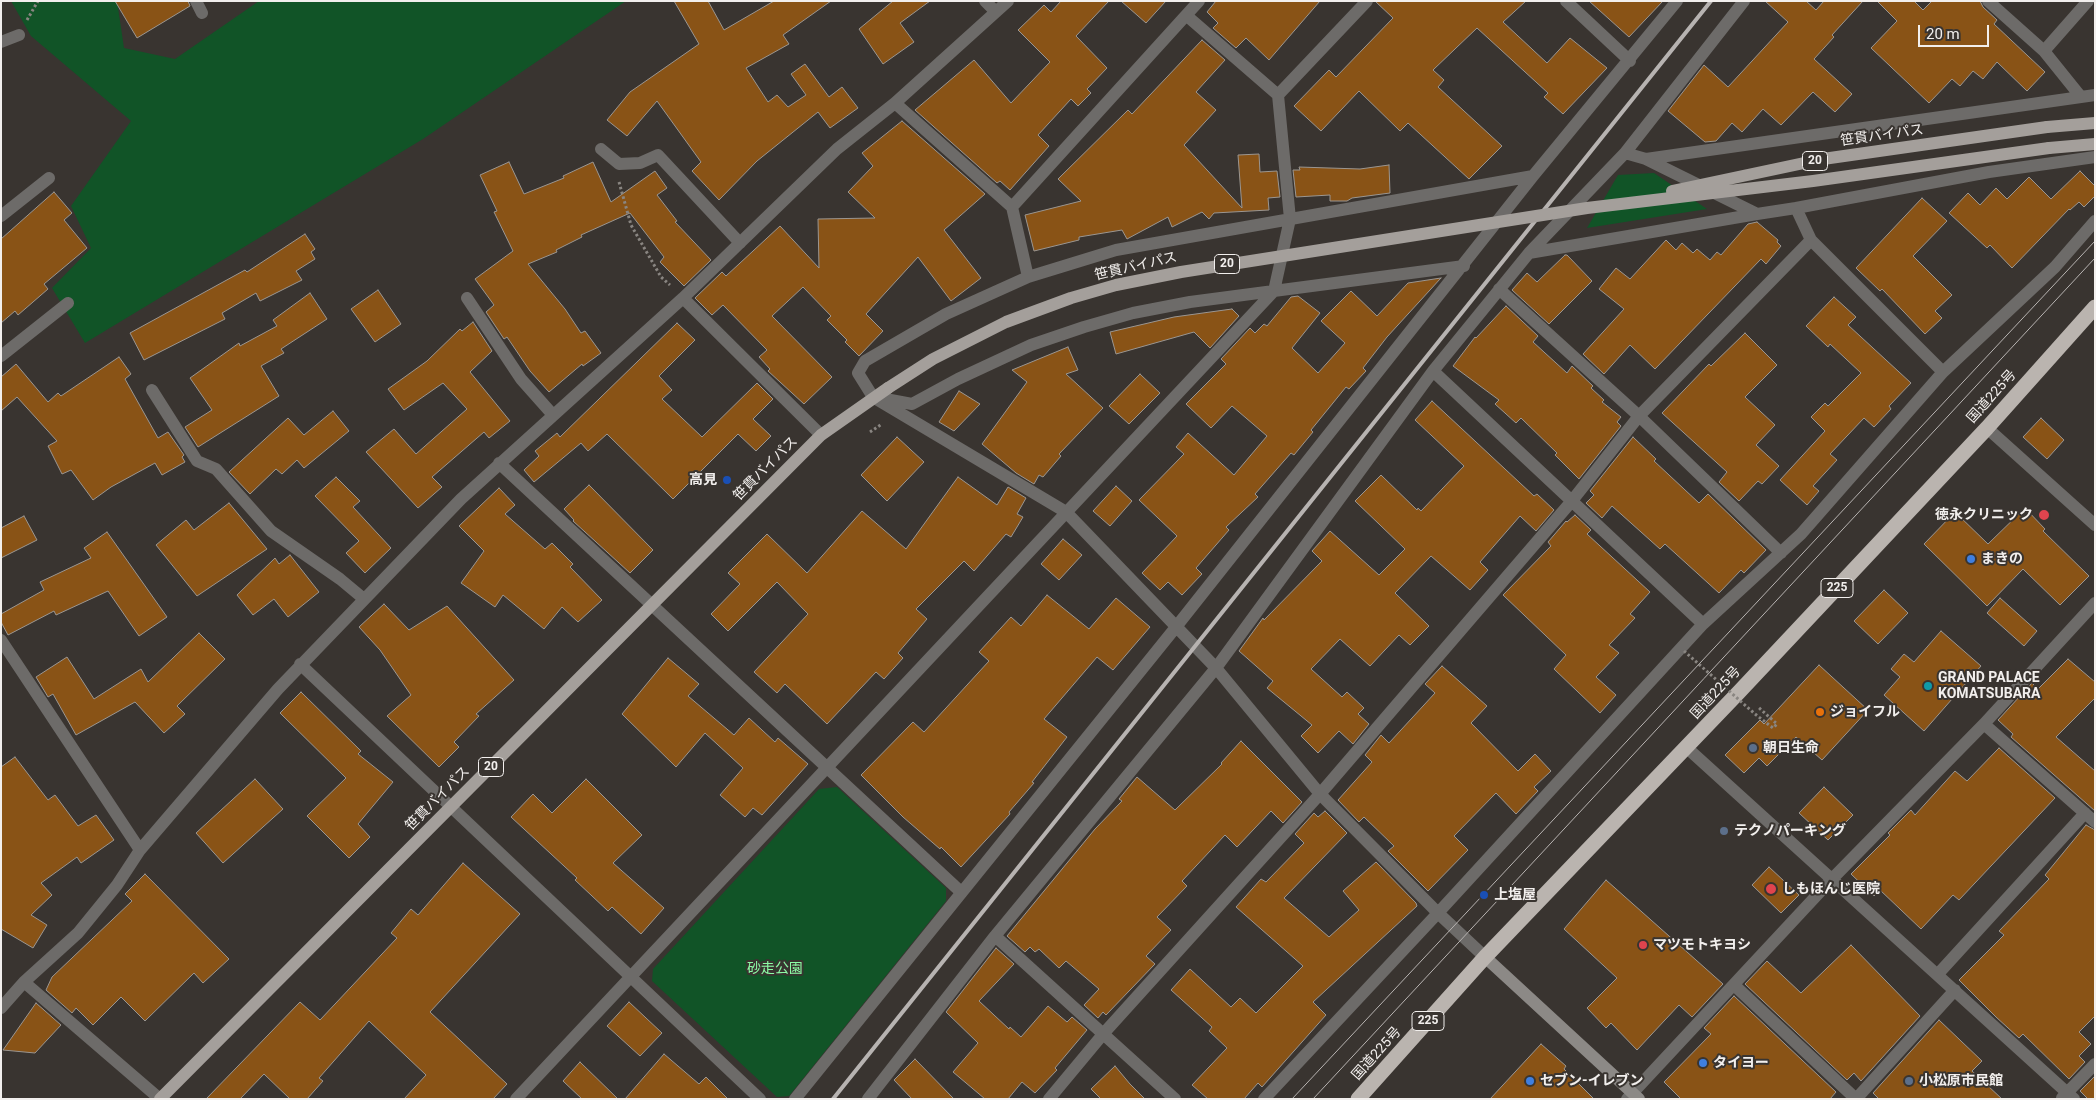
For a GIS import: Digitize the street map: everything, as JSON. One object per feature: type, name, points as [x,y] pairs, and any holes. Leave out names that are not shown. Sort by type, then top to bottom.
[{"type":"highway","name":"国道225号","points":[[1358,1099],[1485,957],[1686,748],[1987,428],[2095,307]]},
{"type":"main road","name":"笹貫バイパス","points":[[1586,208],[1822,159],[2047,127],[2095,123]]},
{"type":"main road","name":"笹貫バイパス","points":[[160,1099],[821,435],[873,397],[933,359],[1006,322],[1071,298],[1116,285],[1181,272],[1586,208],[1813,181],[2049,148],[2093,146]]},
{"type":"street","points":[[196,1],[202,14]]},
{"type":"street","points":[[985,1],[996,12]]},
{"type":"street","points":[[2,1002],[78,933],[117,885],[140,850],[300,664],[498,463],[683,298],[837,150],[895,103],[1008,1]]},
{"type":"street","points":[[1012,207],[1199,1]]},
{"type":"street","points":[[1278,95],[1367,1]]},
{"type":"street","points":[[1566,1],[1630,61]]},
{"type":"street","points":[[795,1099],[1176,627],[1464,266],[1533,176],[1630,61],[1677,1]]},
{"type":"street","points":[[868,1099],[995,936],[1216,668],[1433,371],[1529,253],[1625,153],[1744,1]]},
{"type":"street","points":[[1988,1],[2044,51],[2081,97]]},
{"type":"street","points":[[2044,51],[2088,1]]},
{"type":"street","points":[[516,1099],[1274,291],[1290,219],[1278,95],[1187,16]]},
{"type":"street","points":[[1,42],[19,35]]},
{"type":"street","points":[[1646,159],[2095,95]]},
{"type":"street","points":[[895,103],[1012,207],[1028,277]]},
{"type":"street","points":[[601,149],[619,164],[640,163],[658,155],[740,243]]},
{"type":"street","points":[[1625,153],[1646,159],[1757,214]]},
{"type":"street","points":[[1529,253],[1796,208],[1989,172],[2095,158]]},
{"type":"street","points":[[1533,176],[1116,250],[1028,277],[946,314],[865,361],[858,373],[873,397],[1066,512],[1216,668],[1320,794],[1438,913],[1633,1097],[1832,879],[1984,724],[2095,603]]},
{"type":"street","points":[[1,216],[49,178]]},
{"type":"street","points":[[1796,208],[1811,240],[1944,372]]},
{"type":"street","points":[[1264,1099],[1438,913],[1703,624],[1801,534],[1944,372],[2056,267],[2095,221]]},
{"type":"street","points":[[1049,1099],[1104,1033],[1320,794],[1571,502],[1639,416],[1811,240]]},
{"type":"street","points":[[873,397],[912,404],[958,379],[1032,346],[1084,327],[1133,313],[1190,302],[1464,266]]},
{"type":"street","points":[[1499,289],[1639,416],[1781,553]]},
{"type":"street","points":[[466,298],[521,379],[553,415]]},
{"type":"street","points":[[683,298],[821,435]]},
{"type":"street","points":[[1,356],[68,302]]},
{"type":"street","points":[[1433,371],[1703,624]]},
{"type":"street","points":[[152,390],[197,461],[216,469],[271,531],[340,579],[364,599]]},
{"type":"street","points":[[1987,428],[2095,525]]},
{"type":"street","points":[[498,463],[961,892]]},
{"type":"street","points":[[1,640],[140,850]]},
{"type":"street","points":[[300,664],[760,1099]]},
{"type":"street","points":[[1984,724],[2095,822]]},
{"type":"street","points":[[1686,748],[1938,974],[2068,1097],[2095,1064]]},
{"type":"street","points":[[1938,974],[2085,814]]},
{"type":"street","points":[[995,936],[1175,1099]]},
{"type":"street","points":[[24,982],[160,1099]]},
{"type":"street","points":[[1734,985],[1856,1099],[1955,990]]},
{"type":"path","points":[[619,164],[619,184],[631,225],[661,277],[683,298]]},
{"type":"path","points":[[1684,651],[1773,728],[1777,724],[1758,707]]},
{"type":"green space","points":[[11,1],[117,1],[124,48],[175,59],[259,1],[626,1],[423,139],[85,343],[52,288],[91,248],[71,206],[131,121],[31,36]]},
{"type":"green space","points":[[1654,173],[1707,209],[1587,228],[1618,175]]},
{"type":"green space","name":"砂走公園","points":[[837,787],[946,888],[946,901],[789,1096],[777,1097],[652,981],[653,969],[819,789]]},
{"type":"building","points":[[115,1],[188,1],[190,6],[137,38]]},
{"type":"building","points":[[674,1],[708,1],[724,30],[774,1],[831,1],[783,35],[789,44],[746,68],[768,102],[777,95],[788,107],[806,95],[791,74],[805,64],[829,97],[842,87],[858,108],[830,128],[818,112],[757,161],[719,200],[692,171],[701,162],[657,101],[627,136],[607,120],[630,92],[699,44]]},
{"type":"building","points":[[893,1],[930,1],[900,23],[914,42],[883,64],[859,29]]},
{"type":"building","points":[[1061,1],[1109,1],[1076,36],[1107,68],[1087,89],[1091,93],[1078,106],[1071,99],[1038,135],[1049,146],[1010,190],[1000,181],[997,183],[915,110],[974,60],[1011,103],[1050,62],[1018,30],[1044,5],[1051,12]]},
{"type":"building","points":[[1121,1],[1166,1],[1146,23]]},
{"type":"building","points":[[1216,1],[1320,1],[1269,60],[1246,38],[1236,48],[1213,28],[1218,23],[1207,12]]},
{"type":"building","points":[[1375,1],[1526,1],[1503,22],[1547,63],[1570,38],[1607,68],[1563,114],[1544,97],[1548,93],[1477,28],[1433,70],[1444,80],[1438,87],[1502,146],[1469,179],[1408,123],[1400,131],[1359,91],[1321,131],[1294,106],[1329,70],[1336,77],[1393,18]]},
{"type":"building","points":[[1589,1],[1663,1],[1629,37]]},
{"type":"building","points":[[1765,1],[1806,1],[1816,10],[1824,1],[1863,1],[1832,35],[1834,37],[1814,59],[1852,94],[1835,112],[1813,92],[1781,125],[1763,109],[1742,132],[1732,123],[1716,141],[1705,142],[1668,111],[1704,65],[1728,87],[1788,22]]},
{"type":"building","points":[[1877,1],[1914,1],[1923,10],[1932,1],[1980,1],[1983,7],[1997,20],[1994,24],[2045,72],[2027,91],[1997,62],[1983,79],[1973,71],[1960,86],[1952,79],[1929,103],[1871,48],[1897,21]]},
{"type":"building","points":[[1202,40],[1225,60],[1196,92],[1216,110],[1184,145],[1242,208],[1238,155],[1259,154],[1260,172],[1277,171],[1280,197],[1268,198],[1269,210],[1214,213],[1209,219],[1202,212],[1172,227],[1168,217],[1127,239],[1122,230],[1079,237],[1079,240],[1034,251],[1025,215],[1081,201],[1058,179],[1128,110],[1132,114]]},
{"type":"building","points":[[902,121],[985,194],[944,230],[981,278],[951,301],[918,257],[866,314],[883,331],[859,356],[845,342],[847,340],[827,320],[831,316],[803,287],[772,316],[832,377],[804,404],[768,371],[770,369],[759,357],[767,350],[723,305],[712,315],[695,298],[722,272],[726,276],[780,226],[819,268],[818,219],[875,218],[848,192],[873,166],[862,153]]},
{"type":"building","points":[[509,162],[524,194],[564,178],[563,176],[593,162],[611,202],[655,171],[667,188],[657,195],[677,221],[675,222],[711,260],[684,286],[660,262],[664,257],[630,213],[581,235],[582,237],[556,250],[557,252],[528,264],[565,309],[581,333],[585,331],[601,353],[583,366],[582,364],[549,392],[530,371],[507,337],[504,339],[486,312],[494,305],[475,279],[513,251],[494,212],[497,211],[480,175]]},
{"type":"building","points":[[1389,165],[1390,193],[1352,198],[1347,201],[1330,201],[1330,195],[1296,197],[1293,170],[1300,170],[1299,167],[1360,169]]},
{"type":"building","points":[[2080,171],[2095,186],[2095,196],[2084,207],[2079,202],[2069,209],[2012,268],[1990,245],[1987,248],[1949,213],[1968,193],[1980,205],[1996,188],[2007,199],[2029,177],[2051,199]]},
{"type":"building","points":[[54,192],[72,213],[64,220],[87,248],[44,284],[48,289],[18,315],[15,311],[1,323],[1,239]]},
{"type":"building","points":[[1922,198],[1947,221],[1913,256],[1952,295],[1935,311],[1942,318],[1925,334],[1882,289],[1880,291],[1856,268]]},
{"type":"building","points":[[1757,222],[1778,240],[1777,242],[1781,246],[1766,264],[1761,259],[1655,369],[1630,345],[1604,374],[1583,354],[1624,309],[1599,289],[1616,268],[1630,279],[1666,240],[1676,250],[1682,243],[1693,253],[1697,249],[1710,260],[1717,252],[1721,255],[1748,224]]},
{"type":"building","points":[[305,234],[315,249],[311,252],[315,259],[296,271],[302,280],[260,301],[256,293],[222,313],[225,319],[144,360],[130,333],[245,270],[247,272]]},
{"type":"building","points":[[1565,255],[1592,281],[1549,324],[1512,290],[1527,273],[1537,282]]},
{"type":"building","points":[[1441,278],[1387,337],[1363,368],[1366,371],[1349,389],[1346,387],[1311,430],[1313,432],[1294,455],[1291,453],[1255,494],[1258,497],[1226,527],[1229,530],[1196,568],[1202,574],[1182,595],[1168,582],[1160,590],[1142,573],[1177,536],[1139,500],[1184,454],[1176,447],[1188,433],[1234,475],[1267,436],[1232,406],[1211,428],[1186,404],[1226,364],[1221,359],[1250,328],[1255,333],[1264,324],[1267,326],[1291,297],[1298,296],[1320,313],[1292,348],[1318,373],[1345,343],[1321,321],[1351,291],[1377,316],[1408,283]]},
{"type":"building","points":[[378,290],[401,324],[375,342],[351,309]]},
{"type":"building","points":[[310,293],[327,319],[281,349],[284,353],[261,366],[279,396],[198,447],[185,427],[212,410],[190,378],[239,343],[240,346],[277,326],[273,320]]},
{"type":"building","points":[[1834,297],[1856,317],[1848,325],[1911,383],[1889,406],[1891,409],[1874,427],[1864,418],[1830,454],[1837,460],[1813,486],[1819,491],[1807,505],[1780,480],[1825,431],[1811,417],[1825,403],[1828,406],[1861,373],[1830,344],[1828,347],[1806,326]]},
{"type":"building","points":[[1506,306],[1538,336],[1533,342],[1567,373],[1572,366],[1593,386],[1591,388],[1604,400],[1602,402],[1621,417],[1617,422],[1621,426],[1579,479],[1555,455],[1557,453],[1521,418],[1516,423],[1495,404],[1499,400],[1453,366],[1475,337]]},
{"type":"building","points":[[1232,309],[1239,316],[1210,348],[1194,332],[1116,354],[1110,332],[1174,317]]},
{"type":"building","points":[[473,322],[492,351],[470,372],[510,421],[489,438],[484,432],[432,477],[442,487],[418,508],[366,452],[394,429],[416,454],[467,409],[443,383],[404,410],[388,389],[427,361],[460,329],[462,331]]},
{"type":"building","points":[[677,323],[695,340],[659,376],[672,390],[662,399],[702,437],[757,383],[773,399],[753,419],[771,436],[756,451],[738,434],[673,499],[607,434],[588,451],[581,443],[534,482],[524,470],[539,456],[535,451],[557,433],[560,437]]},
{"type":"building","points":[[1745,333],[1777,365],[1745,397],[1775,425],[1756,445],[1779,466],[1762,484],[1758,481],[1739,501],[1719,482],[1727,472],[1662,413],[1709,364],[1711,366]]},
{"type":"building","points":[[1068,347],[1078,370],[1066,374],[1103,408],[1059,454],[1061,456],[1043,477],[1039,475],[1034,484],[1016,473],[982,444],[1027,382],[1012,370]]},
{"type":"building","points":[[119,357],[131,374],[125,379],[158,438],[168,432],[184,455],[182,457],[185,462],[162,475],[155,463],[111,487],[93,500],[71,470],[62,474],[48,446],[57,441],[17,397],[1,411],[1,377],[16,364],[48,402],[58,393],[61,396]]},
{"type":"building","points":[[1140,374],[1160,393],[1129,424],[1109,406]]},
{"type":"building","points":[[959,391],[980,404],[954,431],[939,422]]},
{"type":"building","points":[[1432,401],[1534,496],[1537,494],[1554,510],[1536,531],[1520,516],[1480,562],[1488,570],[1470,590],[1431,556],[1395,593],[1429,626],[1410,645],[1399,635],[1370,666],[1340,639],[1311,669],[1342,697],[1347,692],[1364,708],[1358,714],[1369,724],[1353,744],[1339,731],[1318,753],[1301,736],[1312,725],[1267,688],[1273,681],[1239,651],[1263,618],[1264,620],[1322,561],[1312,551],[1330,531],[1379,575],[1405,549],[1355,501],[1381,475],[1417,510],[1418,508],[1421,511],[1464,466],[1415,420]]},
{"type":"building","points":[[333,411],[349,431],[304,468],[297,460],[282,474],[276,469],[250,494],[229,472],[288,418],[304,435]]},
{"type":"building","points":[[2041,418],[2064,440],[2047,459],[2023,437]]},
{"type":"building","points":[[897,437],[924,462],[887,501],[861,475]]},
{"type":"building","points":[[1633,437],[1656,459],[1654,461],[1699,503],[1708,494],[1766,550],[1744,573],[1741,570],[1719,593],[1665,544],[1660,549],[1612,506],[1602,518],[1586,503],[1594,495],[1590,491]]},
{"type":"building","points":[[336,477],[360,501],[353,507],[391,548],[365,573],[346,553],[359,541],[315,496]]},
{"type":"building","points":[[958,477],[997,505],[1008,487],[1026,498],[1017,514],[1023,517],[1011,537],[1006,534],[974,571],[964,561],[916,609],[927,619],[898,653],[903,658],[884,679],[876,672],[827,724],[785,684],[777,693],[754,672],[808,614],[777,582],[728,631],[711,614],[740,584],[728,573],[767,534],[807,573],[862,511],[906,549]]},
{"type":"building","points":[[589,485],[653,550],[630,573],[573,521],[564,509]]},
{"type":"building","points":[[1116,486],[1132,501],[1110,526],[1093,511]]},
{"type":"building","points":[[499,488],[515,505],[505,514],[545,549],[552,543],[573,564],[570,567],[602,600],[578,622],[562,607],[544,629],[503,595],[495,607],[461,583],[484,551],[459,526]]},
{"type":"building","points":[[229,503],[267,549],[197,596],[156,545],[186,520],[194,530]]},
{"type":"building","points":[[2025,508],[2045,529],[2043,531],[2089,576],[2060,605],[2023,569],[1987,606],[1924,544],[1955,512],[1988,544]]},
{"type":"building","points":[[1575,515],[1591,530],[1587,534],[1650,592],[1630,614],[1635,618],[1609,645],[1619,653],[1596,677],[1616,695],[1600,713],[1554,669],[1566,655],[1503,595],[1551,546],[1548,542],[1566,521]]},
{"type":"building","points":[[24,516],[37,540],[1,558],[1,528]]},
{"type":"building","points":[[107,532],[167,617],[139,636],[108,591],[56,615],[54,611],[8,635],[1,622],[1,614],[44,590],[40,582],[91,558],[84,548]]},
{"type":"building","points":[[1063,539],[1082,555],[1059,580],[1041,564]]},
{"type":"building","points":[[290,555],[319,592],[288,617],[274,599],[253,615],[237,595],[275,558],[279,564]]},
{"type":"building","points":[[1884,590],[1908,613],[1878,644],[1854,621]]},
{"type":"building","points":[[1047,595],[1089,629],[1116,598],[1150,627],[1113,670],[1097,657],[1044,719],[1067,737],[1032,782],[1034,783],[1009,812],[1010,814],[961,867],[941,847],[940,849],[903,817],[861,775],[913,722],[924,732],[989,661],[979,652],[1011,617],[1021,626]]},
{"type":"building","points":[[2000,598],[2037,631],[2024,646],[1987,613]]},
{"type":"building","points":[[384,604],[409,630],[447,606],[514,680],[476,714],[479,716],[454,742],[459,747],[439,767],[387,716],[411,695],[380,650],[359,627]]},
{"type":"building","name":"GRAND PALACE KOMATSUBARA","points":[[1941,631],[1981,666],[1924,731],[1884,695],[1900,677],[1891,669],[1904,654],[1914,662]]},
{"type":"building","points":[[199,633],[225,659],[177,706],[185,714],[164,733],[135,702],[76,735],[53,694],[48,697],[36,677],[67,657],[94,699],[141,669],[148,682]]},
{"type":"building","points":[[668,658],[699,684],[688,696],[734,735],[749,718],[775,742],[778,738],[808,764],[762,815],[753,808],[745,817],[720,795],[743,768],[705,733],[676,767],[622,714]]},
{"type":"building","points":[[2068,659],[2095,682],[2095,698],[2056,737],[2095,771],[2095,811],[2011,737],[2013,734],[1998,720],[2032,683],[2038,689]]},
{"type":"building","name":"ジョイフル","points":[[1819,665],[1868,710],[1822,760],[1796,737],[1767,766],[1759,758],[1744,773],[1725,755],[1760,720],[1764,724]]},
{"type":"building","points":[[1442,666],[1487,706],[1471,723],[1518,771],[1535,754],[1551,771],[1534,787],[1538,791],[1516,814],[1496,793],[1454,836],[1468,850],[1428,891],[1388,851],[1394,846],[1364,817],[1359,822],[1338,800],[1372,762],[1365,755],[1381,735],[1389,743],[1435,693],[1425,684]]},
{"type":"building","points":[[301,692],[361,751],[358,754],[393,782],[358,824],[370,837],[349,858],[307,816],[346,778],[280,713]]},
{"type":"building","points":[[1241,741],[1302,802],[1283,823],[1271,811],[1237,847],[1225,835],[1182,881],[1187,886],[1157,917],[1171,930],[1146,956],[1155,964],[1106,1015],[1103,1012],[1098,1018],[1084,1005],[1099,989],[1066,961],[1059,968],[1039,949],[1035,952],[1030,947],[1025,952],[1007,936],[1095,829],[1122,801],[1119,799],[1137,777],[1175,810],[1222,764]]},
{"type":"building","points":[[1999,748],[2055,798],[1959,900],[1953,895],[1921,929],[1880,890],[1874,896],[1851,874],[1890,835],[1888,833],[1911,810],[1915,815],[1955,771],[1967,781]]},
{"type":"building","points":[[15,757],[48,800],[55,795],[78,826],[96,815],[114,840],[81,863],[77,857],[41,883],[52,895],[31,915],[47,925],[33,948],[1,929],[1,767]]},
{"type":"building","points":[[255,779],[283,809],[223,863],[196,833]]},
{"type":"building","points":[[586,779],[642,835],[613,863],[664,908],[641,934],[612,907],[608,911],[575,880],[577,878],[511,817],[533,794],[552,813]]},
{"type":"building","points":[[1824,787],[1853,815],[1828,840],[1799,813]]},
{"type":"building","points":[[1325,811],[1347,833],[1284,898],[1329,937],[1359,910],[1343,891],[1376,862],[1417,906],[1313,1002],[1326,1015],[1262,1087],[1258,1083],[1244,1099],[1208,1099],[1192,1085],[1227,1048],[1209,1031],[1212,1027],[1171,990],[1190,969],[1231,1007],[1240,998],[1256,1013],[1303,966],[1236,907],[1261,879],[1266,882],[1304,843],[1295,834],[1314,813],[1318,817]]},
{"type":"building","points":[[2086,825],[2095,830],[2095,1016],[2079,1032],[2091,1044],[2079,1056],[2085,1062],[2069,1079],[2023,1034],[2019,1038],[1959,980],[2004,935],[1999,931],[2049,879],[2045,875]]},
{"type":"building","points":[[463,863],[520,914],[430,1012],[507,1084],[493,1099],[404,1099],[426,1075],[369,1021],[319,1078],[323,1081],[307,1099],[290,1099],[264,1074],[240,1099],[206,1099],[300,1002],[320,1020],[397,938],[391,933],[411,909],[418,915]]},
{"type":"building","points":[[1769,867],[1799,895],[1781,913],[1752,885]]},
{"type":"building","points":[[145,874],[229,959],[203,983],[194,973],[145,1021],[121,997],[93,1025],[76,1008],[72,1013],[46,990],[52,977],[132,901],[125,894]]},
{"type":"building","points":[[1606,880],[1723,984],[1692,1017],[1679,1005],[1637,1050],[1611,1023],[1606,1028],[1587,1008],[1617,978],[1564,929]]},
{"type":"building","points":[[1851,945],[1920,1016],[1861,1081],[1854,1073],[1847,1080],[1745,984],[1767,961],[1801,993]]},
{"type":"building","points":[[996,948],[1014,964],[979,1001],[1009,1029],[1010,1027],[1021,1037],[1048,1006],[1067,1022],[1072,1017],[1087,1030],[1055,1068],[1057,1070],[1035,1093],[1022,1082],[1008,1099],[985,1099],[953,1072],[978,1043],[946,1012]]},
{"type":"building","points":[[1734,996],[1836,1092],[1830,1099],[1681,1099],[1664,1082],[1711,1034],[1704,1028]]},
{"type":"building","points":[[629,1002],[662,1033],[640,1056],[607,1026]]},
{"type":"building","points":[[36,1003],[61,1025],[35,1053],[3,1050]]},
{"type":"building","points":[[1939,1020],[1982,1061],[1972,1071],[2002,1099],[1879,1099],[1873,1093]]},
{"type":"building","name":"セブン-イレブン","points":[[1541,1044],[1566,1066],[1564,1069],[1594,1099],[1490,1099]]},
{"type":"building","points":[[664,1054],[699,1084],[706,1077],[728,1099],[625,1099]]},
{"type":"building","points":[[915,1059],[954,1099],[912,1099],[894,1080]]},
{"type":"building","points":[[580,1062],[618,1099],[582,1099],[563,1081]]},
{"type":"building","points":[[1115,1066],[1145,1099],[1101,1099],[1091,1089]]},
{"type":"building","points":[[2095,1076],[2095,1099],[2088,1099],[2080,1091]]},
{"type":"tram line","points":[[1292,1099],[2095,241]]},
{"type":"tram line","points":[[1313,1099],[2095,258]]},
{"type":"railway","points":[[833,1099],[1711,1]]},
{"type":"place","name":"高見","points":[[727,480]]},
{"type":"place","name":"徳永クリニック","points":[[2044,515]]},
{"type":"place","name":"まきの","points":[[1971,559]]},
{"type":"place","name":"GRAND PALACE KOMATSUBARA","points":[[1928,686]]},
{"type":"place","name":"ジョイフル","points":[[1820,712]]},
{"type":"place","name":"朝日生命","points":[[1753,748]]},
{"type":"place","name":"テクノパーキング","points":[[1724,831]]},
{"type":"place","name":"しもほんじ医院","points":[[1771,889]]},
{"type":"place","name":"上塩屋","points":[[1484,895]]},
{"type":"place","name":"マツモトキヨシ","points":[[1643,945]]},
{"type":"place","name":"タイヨー","points":[[1703,1063]]},
{"type":"place","name":"セブン-イレブン","points":[[1530,1081]]},
{"type":"place","name":"小松原市民館","points":[[1909,1081]]}]
